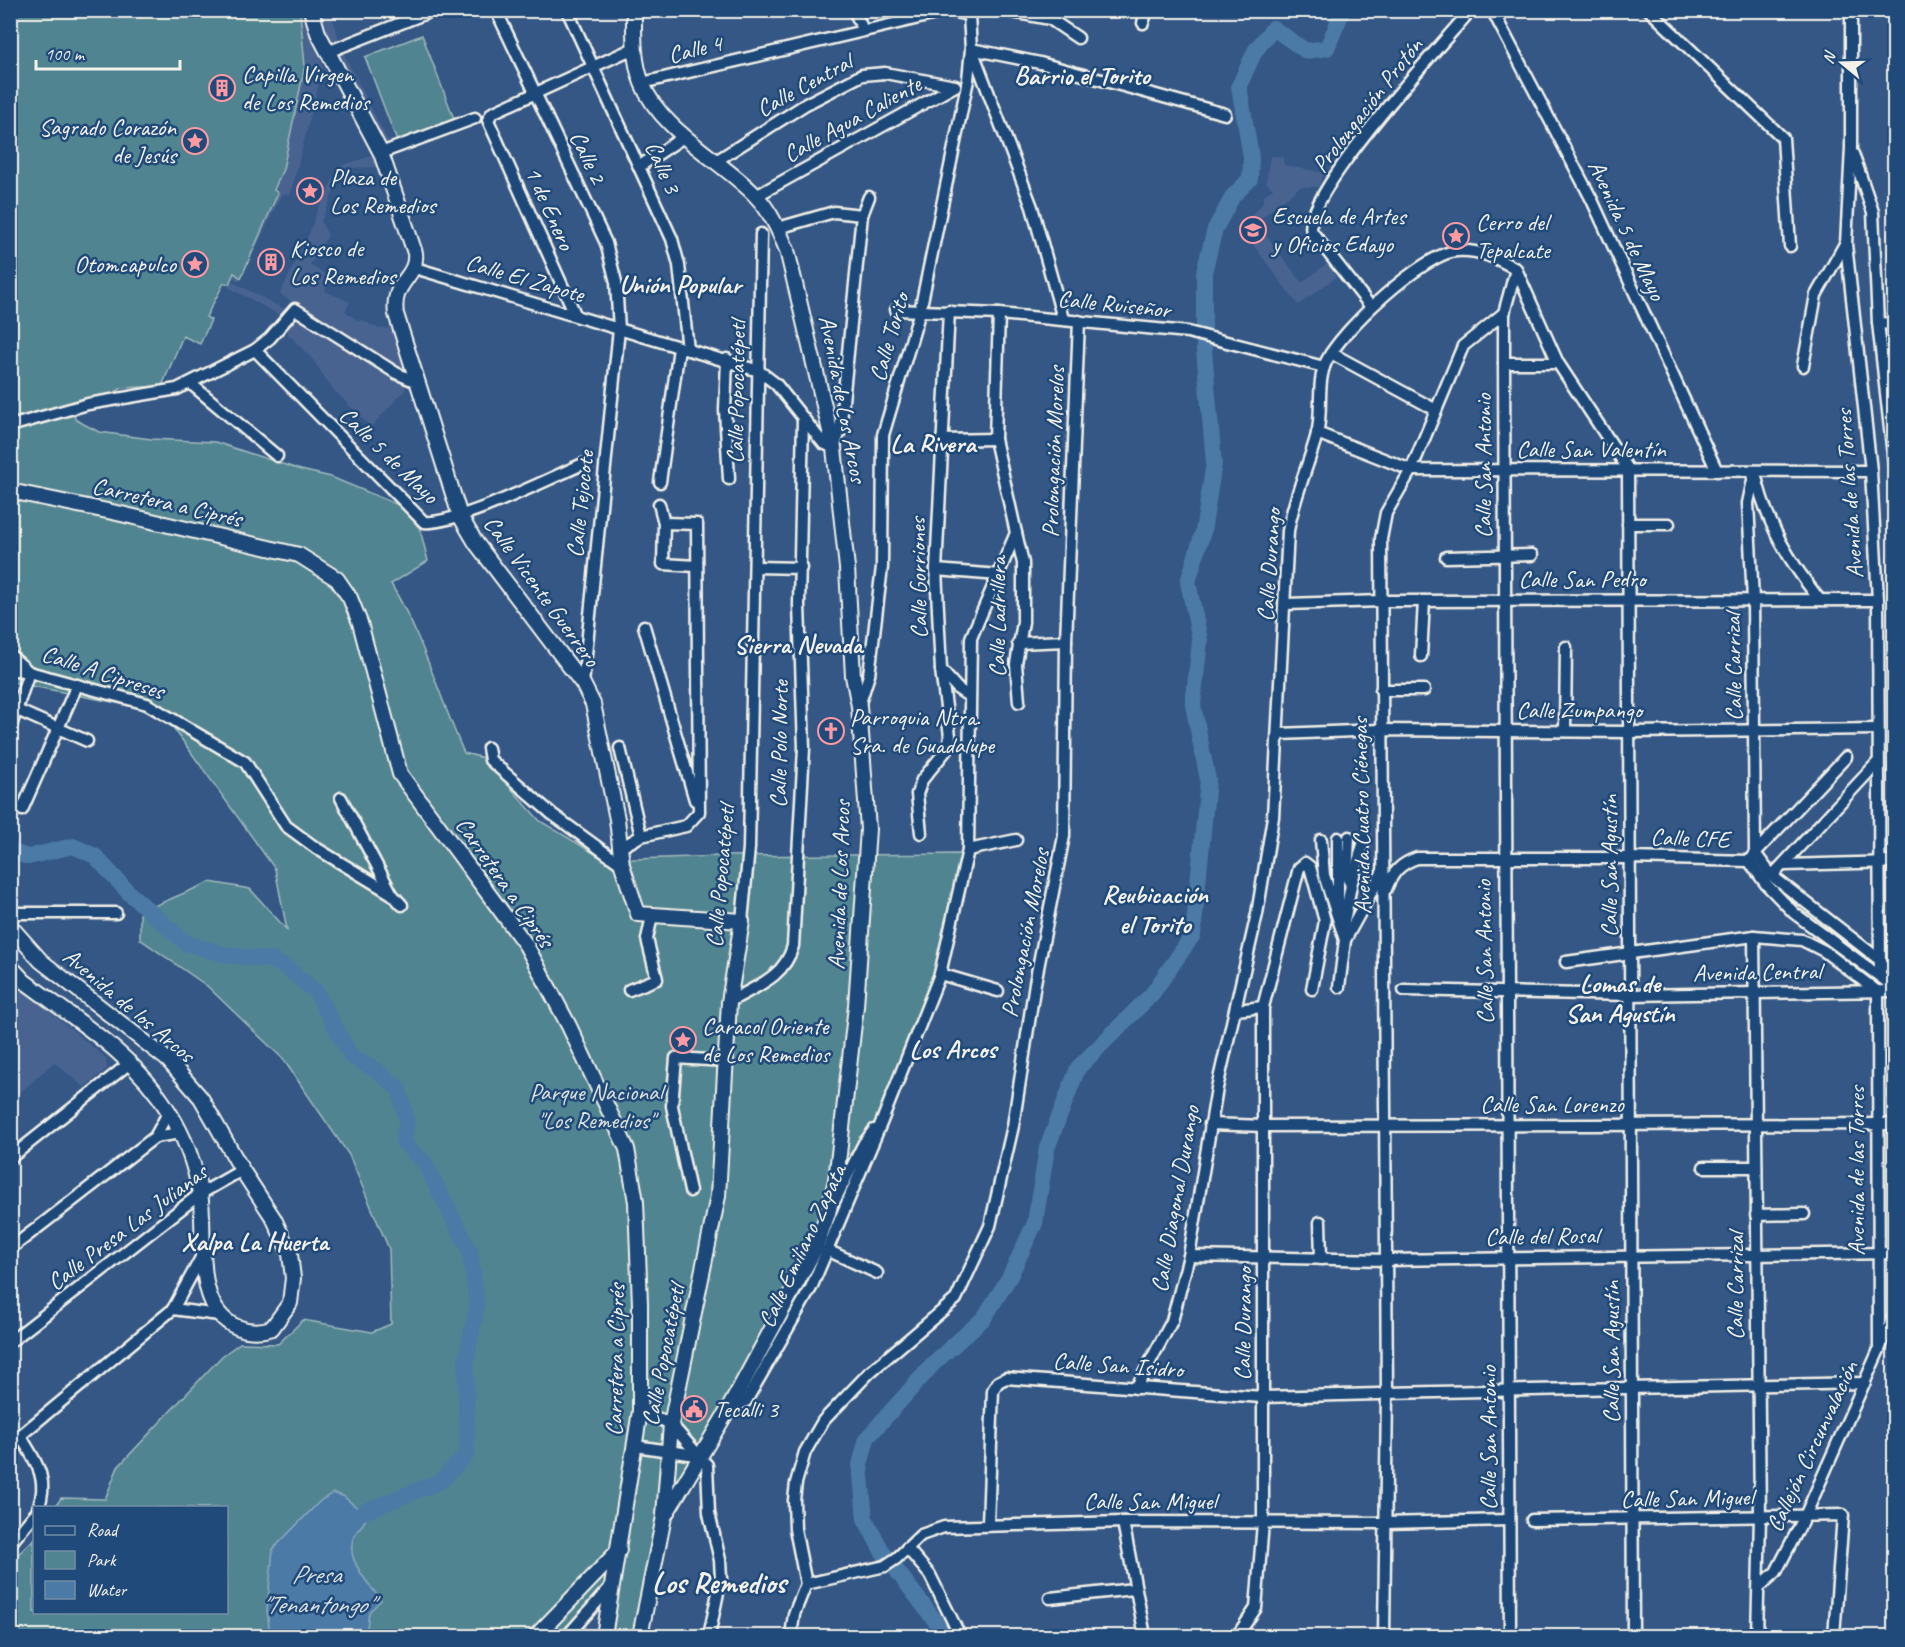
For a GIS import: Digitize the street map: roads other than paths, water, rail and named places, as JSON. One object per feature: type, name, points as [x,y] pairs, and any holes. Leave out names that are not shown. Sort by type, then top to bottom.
[{"type":"main road","points":[[311,10],[318,33],[330,51],[381,153],[415,253],[415,268]]},
{"type":"main road","name":"Avenida de Los Arcos","points":[[634,10],[634,48],[642,83],[653,103],[685,135],[756,196],[778,228],[794,274],[834,448],[847,568],[853,676],[859,706],[868,829],[856,1006],[836,1180],[828,1213],[815,1249],[728,1410],[664,1517],[640,1636]]},
{"type":"main road","name":"Calle Vicente Guerrero","points":[[415,268],[397,289],[395,305],[460,516],[476,543],[583,684],[593,704],[622,865],[645,915]]},
{"type":"main road","name":"Carretera a Ciprés","points":[[10,491],[299,555],[336,579],[350,598],[360,623],[400,774],[526,945],[569,1026],[627,1149],[636,1202],[640,1304],[640,1411],[619,1550]]},
{"type":"main road","points":[[645,915],[742,921]]},
{"type":"main road","name":"Calle Popocatépetl","points":[[664,1517],[667,1451],[671,1424],[718,1196],[729,1002],[742,921]]},
{"type":"main road","name":"Avenida de los Arcos","points":[[10,926],[41,961],[168,1060],[201,1098],[242,1170],[274,1218],[290,1254],[292,1292],[290,1303],[278,1321],[264,1331],[238,1328],[219,1315],[207,1290],[200,1194],[192,1162],[181,1133],[169,1112],[131,1062],[24,981],[10,966]]},
{"type":"main road","points":[[604,1636],[619,1550]]},
{"type":"main road","points":[[536,1636],[619,1550]]},
{"type":"street","points":[[330,51],[434,10]]},
{"type":"street","name":"Calle 2","points":[[496,10],[606,243],[616,282],[619,329]]},
{"type":"street","name":"Calle 3","points":[[567,10],[640,166],[676,252],[683,349],[660,482]]},
{"type":"street","points":[[854,10],[863,30]]},
{"type":"street","points":[[1001,10],[1050,19],[1078,38]]},
{"type":"street","points":[[1143,23],[1147,10]]},
{"type":"street","name":"Prolongación Protón","points":[[1371,307],[1312,232],[1310,226],[1313,212],[1348,155],[1471,10]]},
{"type":"street","name":"Avenida 5 de Mayo","points":[[1492,10],[1592,200],[1717,471]]},
{"type":"street","points":[[1649,10],[1783,138],[1790,246]]},
{"type":"street","name":"Avenida de las Torres","points":[[1851,10],[1851,148],[1846,244],[1871,471],[1878,600],[1877,763],[1880,975]]},
{"type":"street","name":"Calle 4","points":[[642,83],[949,11],[971,13]]},
{"type":"street","name":"Calle Torito","points":[[859,706],[869,675],[882,567],[883,435],[920,311],[968,80],[972,49],[971,13]]},
{"type":"street","points":[[535,94],[634,48]]},
{"type":"street","points":[[972,49],[1040,63],[1225,114]]},
{"type":"street","points":[[972,49],[1032,207],[1062,319]]},
{"type":"street","name":"Calle Central","points":[[716,161],[806,104],[862,75],[885,73],[955,86]]},
{"type":"street","name":"Calle Agua Caliente","points":[[756,196],[968,80]]},
{"type":"street","name":"1 de Enero","points":[[535,94],[492,113],[488,120],[574,314]]},
{"type":"street","points":[[381,153],[475,118]]},
{"type":"street","points":[[640,166],[685,135]]},
{"type":"street","points":[[1851,148],[1873,212],[1878,323],[1894,464]]},
{"type":"street","points":[[834,448],[840,431],[862,215],[869,197]]},
{"type":"street","points":[[778,228],[827,213],[848,212],[862,215]]},
{"type":"street","name":"Calle Popocatépetl","points":[[742,921],[749,848],[761,234]]},
{"type":"street","points":[[1803,366],[1816,295],[1846,244]]},
{"type":"street","name":"Calle Durango","points":[[1236,1010],[1257,914],[1273,817],[1290,522],[1317,433],[1324,367],[1331,353],[1371,307],[1433,257],[1463,251],[1484,254],[1516,269]]},
{"type":"street","name":"Calle El Zapote","points":[[415,268],[574,314],[683,349],[728,359],[759,371],[776,384],[823,443],[834,448]]},
{"type":"street","points":[[1516,269],[1558,363],[1628,469]]},
{"type":"street","name":"Calle San Antonio","points":[[1510,1636],[1510,1391],[1504,858],[1506,601],[1504,314],[1516,269]]},
{"type":"street","points":[[10,426],[88,404],[165,392],[190,383],[255,350],[270,338],[295,309],[396,373],[419,383]]},
{"type":"street","name":"Calle Ruiseñor","points":[[896,310],[999,314],[1188,332],[1324,367]]},
{"type":"street","name":"Calle Gorriones","points":[[921,833],[917,794],[922,780],[948,748],[950,736],[941,670],[936,570],[949,311]]},
{"type":"street","points":[[999,314],[995,439],[1016,533]]},
{"type":"street","name":"Avenida Cuatro Ciénegas","points":[[1384,1636],[1385,1424],[1383,1393],[1386,1260],[1384,895],[1380,730],[1383,524],[1386,513],[1411,470],[1463,346],[1504,314]]},
{"type":"street","name":"Prolongación Morelos","points":[[806,1584],[795,1529],[794,1500],[796,1483],[805,1452],[823,1421],[869,1373],[956,1299],[990,1226],[1013,1126],[1035,983],[1064,836],[1066,641],[1079,321]]},
{"type":"street","points":[[1878,323],[1894,324]]},
{"type":"street","name":"Calle Tejocote","points":[[583,684],[619,329]]},
{"type":"street","name":"Calle 5 de Mayo","points":[[255,350],[424,522],[432,523],[460,516],[582,464]]},
{"type":"street","points":[[1331,353],[1436,410]]},
{"type":"street","points":[[728,359],[725,410],[729,479]]},
{"type":"street","points":[[1504,363],[1558,363]]},
{"type":"street","points":[[190,383],[277,456]]},
{"type":"street","name":"Calle Polo Norte","points":[[729,1002],[781,972],[789,961],[793,946],[804,748],[799,605],[803,418]]},
{"type":"street","name":"Calle San Valentín","points":[[1317,433],[1411,470],[1871,471]]},
{"type":"street","points":[[941,440],[995,439]]},
{"type":"street","name":"Calle San Agustín","points":[[1628,469],[1634,1636]]},
{"type":"street","points":[[1755,471],[1763,505],[1777,538],[1796,570],[1819,600]]},
{"type":"street","name":"Calle Carrizal","points":[[1752,857],[1753,600],[1748,503],[1755,471]]},
{"type":"street","points":[[659,504],[664,524],[663,564],[696,566]]},
{"type":"street","points":[[620,848],[641,836],[686,826],[699,812],[697,524],[664,524]]},
{"type":"street","points":[[1628,524],[1669,524]]},
{"type":"street","name":"Calle Emiliano Zapata","points":[[728,1410],[746,1401],[811,1288],[882,1121],[940,974],[968,850],[971,638],[1016,533]]},
{"type":"street","name":"Calle Ladrillera","points":[[1016,533],[1023,563],[1023,622],[1016,664],[1019,702]]},
{"type":"street","points":[[1446,557],[1532,555]]},
{"type":"street","points":[[756,567],[801,568]]},
{"type":"street","points":[[936,570],[999,575]]},
{"type":"street","name":"Calle San Pedro","points":[[1286,604],[1382,601],[1878,600]]},
{"type":"street","points":[[1421,656],[1424,601]]},
{"type":"street","points":[[644,627],[699,812]]},
{"type":"street","points":[[1018,643],[1066,641]]},
{"type":"street","points":[[1565,731],[1566,647]]},
{"type":"street","name":"Calle A Cipreses","points":[[10,655],[29,672],[147,704],[245,762],[286,826],[316,848],[392,894],[402,905]]},
{"type":"street","points":[[10,669],[29,672],[10,729]]},
{"type":"street","points":[[941,670],[958,690],[970,697]]},
{"type":"street","points":[[22,810],[77,685]]},
{"type":"street","points":[[1381,690],[1424,690]]},
{"type":"street","points":[[17,710],[87,741]]},
{"type":"street","name":"Calle Zumpango","points":[[1279,734],[1380,730],[1630,732],[1878,729]]},
{"type":"street","points":[[488,748],[490,760],[552,814],[622,865]]},
{"type":"street","points":[[620,748],[641,836]]},
{"type":"street","points":[[1752,857],[1846,757]]},
{"type":"street","points":[[1772,876],[1785,865],[1877,763]]},
{"type":"street","points":[[341,798],[392,894]]},
{"type":"street","points":[[1338,918],[1343,838],[1347,878],[1351,885]]},
{"type":"street","points":[[1339,987],[1351,885],[1365,838]]},
{"type":"street","points":[[968,850],[1016,840]]},
{"type":"street","points":[[1321,840],[1324,875],[1344,935]]},
{"type":"street","name":"Calle CFE","points":[[1752,857],[1766,884],[1794,913],[1880,975],[1894,989]]},
{"type":"street","name":"Calle CFE","points":[[1384,895],[1392,875],[1403,863],[1418,858],[1752,857],[1772,876],[1894,971]]},
{"type":"street","points":[[1785,865],[1894,862]]},
{"type":"street","name":"Calle Durango","points":[[1237,1636],[1256,1608],[1263,1522],[1262,1397],[1265,1258],[1263,1007],[1299,868],[1305,863],[1310,867],[1324,921],[1312,989]]},
{"type":"street","points":[[1344,935],[1383,871]]},
{"type":"street","points":[[10,912],[116,913]]},
{"type":"street","name":"Calle Vicente Guerrero","points":[[629,990],[657,979],[647,939],[645,915]]},
{"type":"street","points":[[1566,962],[1630,955],[1754,936],[1802,940],[1824,951],[1878,992]]},
{"type":"street","name":"Calle Carrizal","points":[[1754,936],[1760,1517],[1756,1636]]},
{"type":"street","points":[[940,974],[998,991]]},
{"type":"street","name":"Avenida Central","points":[[1404,990],[1630,995],[1878,992],[1894,989]]},
{"type":"street","name":"Avenida de las Torres","points":[[1878,992],[1879,1350]]},
{"type":"street","points":[[1236,1010],[1263,1007]]},
{"type":"street","name":"Calle Diagonal Durango","points":[[1136,1388],[1172,1321],[1190,1256],[1210,1124],[1236,1010]]},
{"type":"street","points":[[690,1191],[672,1106],[676,1058],[725,1061]]},
{"type":"street","points":[[10,1158],[131,1062]]},
{"type":"street","points":[[10,1249],[155,1137],[169,1112]]},
{"type":"street","name":"Calle Emiliano Zapata","points":[[828,1213],[864,1143],[882,1121]]},
{"type":"street","name":"Calle San Lorenzo","points":[[1210,1124],[1385,1126],[1894,1124]]},
{"type":"street","points":[[155,1137],[181,1133]]},
{"type":"street","points":[[1704,1167],[1756,1167]]},
{"type":"street","name":"Calle Presa Las Julianas","points":[[10,1342],[200,1194],[242,1170]]},
{"type":"street","points":[[1756,1215],[1804,1214]]},
{"type":"street","points":[[1320,1222],[1321,1259]]},
{"type":"street","points":[[827,1250],[876,1273]]},
{"type":"street","name":"Calle del Rosal","points":[[1190,1256],[1386,1260],[1894,1253]]},
{"type":"street","points":[[10,1444],[173,1309],[203,1254]]},
{"type":"street","points":[[173,1309],[219,1315]]},
{"type":"street","name":"Callejón Circunvalación","points":[[1759,1587],[1776,1572],[1805,1516],[1894,1316]]},
{"type":"street","name":"Calle San Isidro","points":[[988,1524],[993,1390],[998,1382],[1006,1378],[1262,1397],[1865,1383]]},
{"type":"street","points":[[640,1411],[671,1424],[702,1456],[709,1477],[709,1513],[720,1560],[721,1578],[709,1636]]},
{"type":"street","points":[[21,1437],[40,1468],[44,1486],[39,1506]]},
{"type":"street","points":[[636,1446],[702,1456]]},
{"type":"street","name":"Calle San Miguel","points":[[1532,1520],[1843,1515],[1834,1636]]},
{"type":"street","points":[[10,1544],[33,1516]]},
{"type":"street","name":"Calle San Miguel","points":[[806,1584],[885,1566],[921,1535],[944,1527],[1123,1522],[1385,1523],[1509,1520]]},
{"type":"street","points":[[1123,1522],[1134,1589],[1145,1636]]},
{"type":"street","points":[[907,1548],[930,1575],[960,1636]]},
{"type":"street","points":[[567,1636],[613,1584]]},
{"type":"street","points":[[791,1636],[794,1614],[806,1584]]},
{"type":"street","points":[[1050,1598],[1134,1589]]},
{"type":"water","name":"Presa \"Tenantongo\"","points":[[333,1493],[343,1496],[367,1516],[354,1536],[352,1545],[352,1553],[359,1571],[381,1600],[369,1612],[366,1636],[270,1636],[267,1610],[273,1549],[321,1500]]},
{"type":"waterway","points":[[943,1636],[939,1626],[882,1551],[865,1519],[860,1465],[867,1438],[936,1361],[984,1318],[1009,1278],[1035,1223],[1047,1148],[1078,1068],[1152,994],[1193,935],[1208,780],[1193,705],[1200,640],[1188,582],[1203,532],[1214,463],[1204,350],[1204,272],[1215,229],[1233,196],[1250,179],[1251,157],[1239,86],[1255,51],[1273,28],[1306,51],[1327,48],[1343,10]]},
{"type":"waterway","points":[[10,851],[28,857],[73,846],[95,856],[129,893],[186,943],[227,955],[272,960],[288,969],[316,992],[351,1056],[376,1070],[399,1089],[407,1122],[403,1142],[424,1162],[470,1251],[477,1306],[466,1361],[467,1454],[441,1481],[363,1512]]},
{"type":"place","name":"Capilla Virgen de Los Remedios","points":[[222,88]]},
{"type":"place","name":"Sagrado Corazón de Jesús","points":[[195,141]]},
{"type":"place","name":"Plaza de Los Remedios","points":[[310,191]]},
{"type":"place","name":"Escuela de Artes y Oficios Edayo","points":[[1253,230]]},
{"type":"place","name":"Cerro del Tepalcate","points":[[1456,236]]},
{"type":"place","name":"Kiosco de Los Remedios","points":[[271,262]]},
{"type":"place","name":"Otomcapulco","points":[[195,264]]},
{"type":"place","name":"Parroquia Ntra. Sra. de Guadalupe","points":[[831,731]]},
{"type":"place","name":"Caracol Oriente de Los Remedios","points":[[683,1040]]},
{"type":"place","name":"Tecalli 3","points":[[694,1409]]},
{"type":"district","name":"Barrio el Torito","points":[[1082,75]]},
{"type":"district","name":"Unión Popular","points":[[680,284]]},
{"type":"district","name":"La Rivera","points":[[933,443]]},
{"type":"district","name":"Sierra Nevada","points":[[798,644]]},
{"type":"district","name":"Reubicación el Torito","points":[[1155,909]]},
{"type":"district","name":"Lomas de San Agustín","points":[[1620,998]]},
{"type":"district","name":"Los Arcos","points":[[953,1049]]},
{"type":"district","name":"Xalpa La Huerta","points":[[255,1241]]},
{"type":"district","name":"Los Remedios","points":[[719,1583]]},
{"type":"park label","name":"Parque Nacional \"Los Remedios\"","points":[[596,1106]]}]
